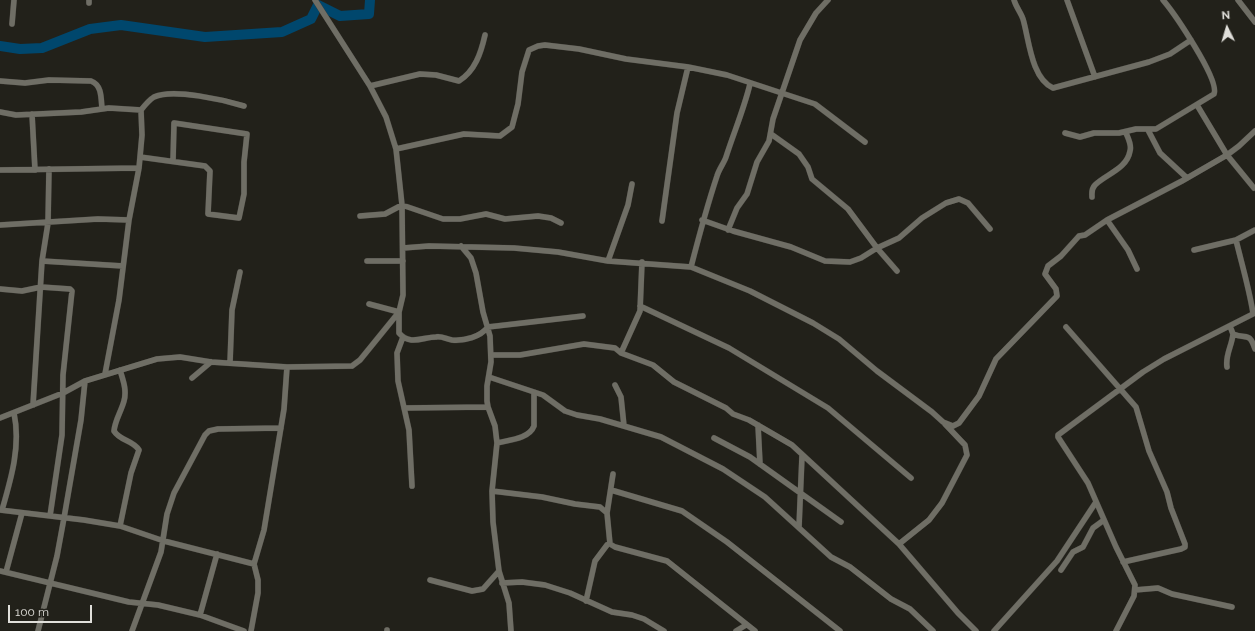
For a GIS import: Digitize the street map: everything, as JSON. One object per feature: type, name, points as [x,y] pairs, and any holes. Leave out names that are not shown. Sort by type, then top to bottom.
[{"type":"street","points":[[12,24],[14,0]]},
{"type":"street","points":[[315,0],[370,86],[386,117],[396,149],[402,205],[403,248],[403,295],[399,312],[398,328],[403,338],[397,353],[398,381],[409,430],[412,486]]},
{"type":"street","points":[[728,230],[737,208],[748,194],[757,162],[765,150],[771,134],[773,119],[800,40],[816,13],[828,0]]},
{"type":"street","points":[[1014,0],[1023,18],[1032,58],[1048,86],[1053,88],[1059,88],[1156,59],[1183,47],[1191,40]]},
{"type":"street","points":[[1067,0],[1095,77]]},
{"type":"street","points":[[1065,133],[1080,137],[1101,132],[1126,132],[1159,128],[1214,94],[1216,89],[1191,40],[1163,0]]},
{"type":"street","points":[[1238,0],[1255,22]]},
{"type":"street","points":[[370,86],[420,74],[447,77],[459,81],[474,66],[481,51],[485,35]]},
{"type":"street","points":[[396,149],[464,134],[500,136],[512,127],[518,104],[519,88],[526,59],[529,50],[538,46],[579,49],[626,59],[688,67],[727,75],[750,84],[815,104],[865,142]]},
{"type":"street","points":[[662,221],[677,114],[688,67]]},
{"type":"street","points":[[0,81],[25,83],[49,80],[91,81],[96,83],[99,87],[102,109]]},
{"type":"street","points":[[691,267],[702,220],[712,197],[717,175],[726,158],[740,113],[745,104],[750,84]]},
{"type":"street","points":[[105,374],[120,300],[129,220],[139,168],[142,135],[142,110],[154,97],[164,94],[209,96],[244,106]]},
{"type":"street","points":[[1197,105],[1227,154],[1254,188]]},
{"type":"street","points":[[0,112],[16,115],[81,112],[102,109],[142,110]]},
{"type":"street","points":[[32,114],[35,170]]},
{"type":"street","points":[[140,157],[205,166],[210,171],[208,214],[239,218],[244,194],[244,162],[247,134],[174,123],[172,153],[173,161]]},
{"type":"street","points":[[1148,130],[1160,153],[1187,178]]},
{"type":"street","points":[[943,422],[953,426],[959,424],[979,396],[996,359],[1054,300],[1057,293],[1045,274],[1048,266],[1061,256],[1079,236],[1085,235],[1107,220],[1187,178],[1239,146],[1255,131]]},
{"type":"street","points":[[1092,197],[1092,190],[1095,185],[1113,173],[1129,155],[1130,145],[1126,132]]},
{"type":"street","points":[[771,134],[799,154],[808,167],[812,178],[848,209],[877,248],[897,271]]},
{"type":"street","points":[[165,160],[172,153]]},
{"type":"street","points":[[0,170],[139,168]]},
{"type":"street","points":[[33,405],[42,262],[48,223],[49,170]]},
{"type":"street","points":[[608,261],[628,205],[632,184]]},
{"type":"street","points":[[702,220],[728,230],[791,247],[825,261],[855,260],[899,238],[922,218],[946,203],[959,199],[968,202],[990,229]]},
{"type":"street","points":[[360,216],[385,214],[402,205],[443,219],[460,219],[486,214],[505,219],[538,216],[551,218],[561,223]]},
{"type":"street","points":[[0,225],[98,219],[129,220]]},
{"type":"street","points":[[1107,220],[1128,250],[1137,269]]},
{"type":"street","points":[[1194,250],[1236,240],[1255,230]]},
{"type":"street","points":[[1116,631],[1135,590],[1135,585],[1123,562],[1088,483],[1058,436],[1120,388],[1164,359],[1254,313],[1236,240]]},
{"type":"street","points":[[403,248],[462,246],[535,250],[608,261],[642,262],[691,267],[750,291],[813,323],[839,339],[877,372],[932,412],[965,445],[967,456],[942,502],[930,520],[900,544]]},
{"type":"street","points":[[462,246],[471,258],[476,273],[481,306],[491,341],[491,355],[487,386],[488,407],[495,426],[497,443],[492,491],[493,522],[499,571],[509,603],[511,631]]},
{"type":"street","points":[[367,262],[403,261]]},
{"type":"street","points":[[42,262],[123,266]]},
{"type":"street","points":[[621,353],[640,311],[642,262]]},
{"type":"street","points":[[230,363],[232,310],[240,272]]},
{"type":"street","points":[[0,289],[22,291],[41,287],[70,289],[72,292],[63,392],[62,435],[50,516]]},
{"type":"street","points":[[369,304],[399,312]]},
{"type":"street","points":[[640,306],[729,348],[828,408],[911,478]]},
{"type":"street","points":[[0,418],[63,392],[84,381],[157,358],[180,357],[212,362],[287,367],[352,366],[360,360],[399,312]]},
{"type":"street","points":[[403,338],[418,340],[437,336],[452,340],[468,339],[483,333],[488,327],[583,316]]},
{"type":"street","points":[[1227,367],[1226,359],[1231,348],[1233,334],[1230,326]]},
{"type":"street","points":[[1066,327],[1136,407],[1149,451],[1167,492],[1171,508],[1186,544],[1185,547],[1181,549],[1123,562]]},
{"type":"street","points":[[1233,334],[1249,336],[1255,350]]},
{"type":"street","points":[[491,355],[520,355],[584,344],[615,348],[621,353],[652,365],[674,382],[726,408],[733,414],[758,425],[792,445],[802,456],[900,544],[958,613],[976,631]]},
{"type":"street","points":[[192,378],[212,362]]},
{"type":"street","points":[[251,631],[258,593],[258,580],[254,564],[264,530],[281,428],[287,367]]},
{"type":"street","points":[[120,370],[125,389],[124,401],[115,421],[114,431],[123,440],[137,446],[139,450],[131,473],[120,526]]},
{"type":"street","points":[[489,377],[543,395],[565,411],[661,437],[723,469],[765,497],[831,557],[850,567],[891,599],[910,609],[933,631]]},
{"type":"street","points":[[38,631],[57,556],[64,518],[81,420],[84,381]]},
{"type":"street","points":[[615,386],[622,404],[624,426]]},
{"type":"street","points":[[497,443],[528,434],[532,430],[534,426],[534,392]]},
{"type":"street","points":[[404,408],[488,407]]},
{"type":"street","points":[[14,413],[18,430],[16,445],[11,480],[1,510],[120,526],[164,541],[254,564]]},
{"type":"street","points":[[758,425],[760,464]]},
{"type":"street","points":[[132,631],[164,541],[167,514],[174,493],[205,435],[209,431],[218,429],[281,428]]},
{"type":"street","points":[[714,438],[760,464],[841,522]]},
{"type":"street","points":[[799,527],[799,491],[802,456]]},
{"type":"street","points":[[614,474],[607,513],[610,544],[615,547],[667,561],[755,631]]},
{"type":"street","points":[[611,490],[682,511],[727,542],[840,631]]},
{"type":"street","points":[[492,491],[542,497],[575,504],[600,507],[607,513]]},
{"type":"street","points":[[994,631],[1056,561],[1096,502]]},
{"type":"street","points":[[22,512],[3,572],[129,602],[143,602],[200,615],[244,631]]},
{"type":"street","points":[[1062,570],[1073,552],[1083,547],[1093,528],[1104,520]]},
{"type":"street","points":[[586,601],[595,561],[607,545]]},
{"type":"street","points":[[200,615],[217,554]]},
{"type":"street","points":[[430,580],[472,591],[483,589],[499,571]]},
{"type":"street","points":[[502,583],[522,582],[546,585],[570,593],[612,612],[632,615],[644,619],[664,631]]},
{"type":"street","points":[[1135,590],[1158,588],[1172,594],[1232,607]]},
{"type":"street","points":[[736,631],[746,625]]},
{"type":"waterway","points":[[0,46],[20,49],[42,48],[90,29],[121,25],[205,37],[282,32],[311,19],[318,5],[340,16],[369,14],[370,0]]}]
